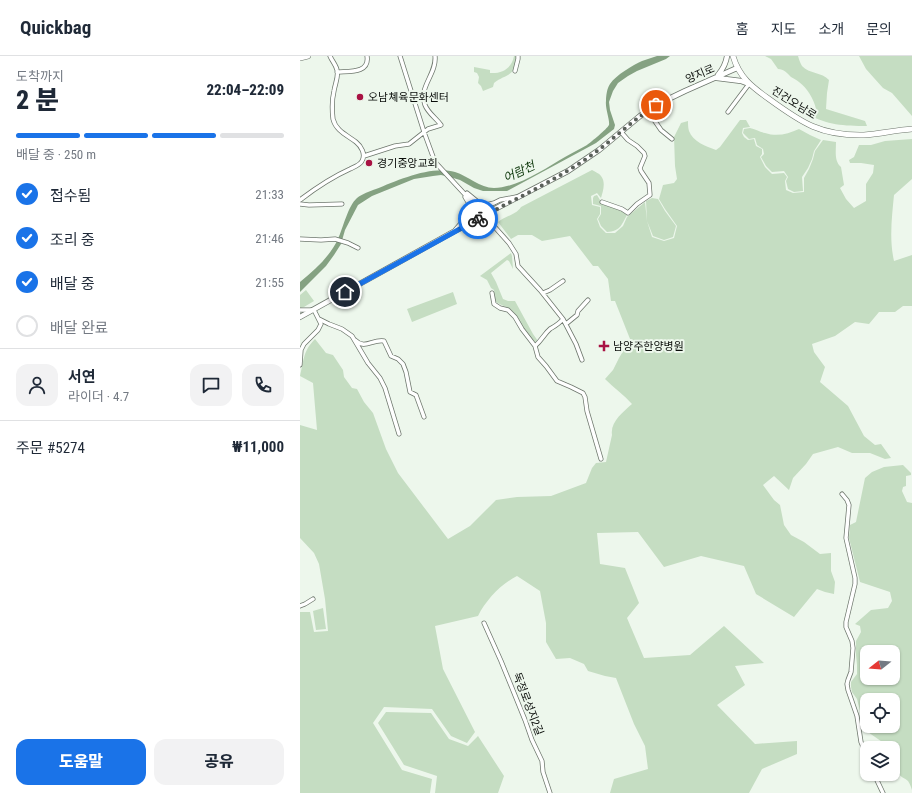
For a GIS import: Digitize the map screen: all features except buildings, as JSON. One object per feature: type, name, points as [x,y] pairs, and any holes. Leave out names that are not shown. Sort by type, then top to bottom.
[{"type":"main road","points":[[300,58],[308,56]]},
{"type":"main road","name":"진건오남로","points":[[733,56],[737,68],[749,84],[799,120],[818,129],[836,133],[864,134],[912,129]]},
{"type":"street","points":[[300,200],[328,179],[359,165],[364,156],[360,145],[349,136],[341,132],[336,126],[333,118],[333,91],[337,72],[330,56]]},
{"type":"street","points":[[337,72],[359,70],[366,64],[368,59],[367,56]]},
{"type":"street","points":[[400,56],[435,162],[504,237],[516,254],[518,266],[543,293],[563,319],[576,344],[582,360]]},
{"type":"street","points":[[364,156],[395,146],[409,144],[428,129],[440,125],[436,118],[429,113],[424,104],[423,96],[425,86],[434,67],[436,60],[435,56]]},
{"type":"street","points":[[515,71],[518,56]]},
{"type":"street","points":[[715,78],[727,62],[727,56]]},
{"type":"street","name":"양지로","points":[[300,317],[484,215],[573,168],[599,150],[648,111],[685,91],[737,68]]},
{"type":"street","points":[[715,78],[741,81],[749,84],[728,112]]},
{"type":"street","points":[[648,111],[662,130],[672,139]]},
{"type":"street","points":[[602,202],[622,209],[628,213],[637,204],[650,195],[649,183],[640,168],[645,156],[644,152],[628,140],[621,132]]},
{"type":"street","points":[[459,188],[478,202],[486,205],[500,200],[520,196]]},
{"type":"street","points":[[455,231],[472,210],[470,203],[459,188]]},
{"type":"street","points":[[300,204],[342,204]]},
{"type":"street","points":[[300,239],[335,240],[345,242],[358,248]]},
{"type":"street","points":[[543,293],[563,281]]},
{"type":"street","points":[[492,293],[494,304],[500,308],[508,310],[517,320],[535,346],[538,357],[557,381],[571,387],[583,394],[585,397],[587,411],[602,459]]},
{"type":"street","points":[[566,324],[577,315],[578,311],[588,300]]},
{"type":"street","points":[[300,310],[314,310],[321,324],[318,330],[304,344],[301,350],[300,365]]},
{"type":"street","points":[[319,319],[342,329],[352,336],[359,344],[364,345],[379,340],[384,341],[391,356],[398,359],[403,364],[410,392],[416,395],[424,418]]},
{"type":"street","points":[[535,346],[563,319]]},
{"type":"street","points":[[352,336],[385,388],[399,434]]},
{"type":"street","points":[[842,494],[849,505],[846,538],[855,578],[855,584],[846,622],[846,627],[852,641],[853,648],[851,672],[847,684],[857,716],[861,741]]},
{"type":"street","points":[[300,606],[312,599]]},
{"type":"street","name":"독정로성지2길","points":[[484,623],[542,761],[550,793]]},
{"type":"street","points":[[877,781],[883,793]]},
{"type":"shaded area","points":[[514,56],[516,56],[516,63],[512,72],[494,83],[493,87],[483,91],[478,83],[479,77],[477,73],[474,72],[474,67],[490,70],[490,73],[499,72],[509,67]]},
{"type":"shaded area","points":[[657,56],[670,56],[628,76],[618,83],[613,91],[609,102],[615,125],[614,129],[596,143],[507,191],[483,191],[460,180],[441,175],[414,179],[372,196],[358,205],[345,230],[341,244],[334,255],[326,266],[300,292],[300,282],[317,268],[335,245],[351,206],[357,198],[415,174],[436,170],[455,172],[479,184],[494,188],[512,185],[522,181],[587,145],[602,132],[609,125],[606,104],[607,92],[610,84],[616,77],[630,68],[642,61]]},
{"type":"shaded area","points":[[765,56],[798,56],[801,65],[805,69],[826,77],[829,80],[826,109],[865,121],[867,126],[836,124],[822,121],[807,114],[816,109],[814,101],[802,84],[782,70],[778,69],[771,59]]},
{"type":"shaded area","points":[[859,56],[912,56],[912,116],[892,93],[883,88],[866,69]]},
{"type":"shaded area","points":[[740,120],[746,120],[750,127],[743,128],[742,133],[744,137],[748,140],[754,139],[756,146],[762,149],[762,154],[760,157],[765,167],[772,174],[784,173],[787,177],[785,181],[786,190],[793,193],[804,192],[804,178],[809,169],[815,151],[823,140],[836,142],[836,159],[841,167],[844,185],[840,188],[846,199],[854,208],[866,201],[866,184],[873,173],[874,165],[850,163],[849,160],[854,157],[859,145],[871,145],[885,141],[912,139],[912,179],[894,195],[891,236],[894,261],[912,255],[912,306],[903,306],[895,312],[879,312],[869,324],[855,322],[835,336],[812,344],[814,352],[825,367],[820,382],[848,406],[864,436],[875,445],[881,444],[891,458],[885,459],[870,453],[852,453],[838,447],[813,454],[793,478],[789,490],[774,476],[763,485],[774,500],[780,505],[784,525],[791,535],[804,542],[820,554],[831,553],[831,571],[835,582],[834,594],[817,589],[794,617],[756,594],[744,566],[701,556],[664,567],[638,532],[597,533],[600,564],[625,568],[639,603],[627,618],[644,658],[690,655],[724,626],[764,663],[735,666],[745,685],[717,705],[755,744],[797,741],[797,754],[762,769],[749,793],[610,793],[614,779],[648,769],[645,746],[634,724],[616,678],[588,671],[584,664],[570,658],[556,659],[546,642],[546,623],[540,591],[517,576],[505,583],[494,593],[478,616],[435,626],[443,669],[475,732],[467,743],[451,736],[432,709],[384,707],[373,723],[402,770],[432,779],[430,793],[300,793],[300,612],[310,612],[314,632],[328,631],[325,599],[319,564],[314,553],[300,538],[300,425],[317,430],[313,383],[300,376],[304,356],[311,343],[315,339],[326,353],[333,355],[343,370],[344,377],[352,388],[357,389],[364,402],[373,413],[386,449],[398,473],[448,539],[470,526],[496,500],[517,497],[551,496],[586,483],[592,468],[596,463],[606,462],[613,426],[618,418],[632,404],[605,379],[613,370],[625,348],[632,344],[615,301],[611,301],[608,279],[598,266],[593,266],[570,236],[542,241],[532,235],[518,235],[511,239],[498,222],[516,212],[521,207],[592,170],[603,178],[604,187],[601,198],[597,193],[591,196],[592,205],[600,207],[600,214],[597,219],[600,227],[606,233],[615,233],[623,226],[627,217],[645,202],[647,221],[652,237],[664,241],[674,238],[677,226],[659,199],[663,185],[674,183],[677,179],[674,137],[681,123],[688,121],[688,127],[691,135],[700,143],[716,150],[720,147]]},
{"type":"shaded area","points":[[750,128],[774,135],[787,134],[799,129],[821,140],[814,151],[808,168],[802,177],[803,191],[794,192],[788,189],[786,181],[788,177],[784,171],[772,172],[766,166],[761,157],[764,154],[763,149],[757,145],[755,138],[749,139],[743,133],[744,129]]},
{"type":"shaded area","points":[[597,195],[601,203],[622,211],[627,215],[617,229],[607,232],[601,226],[598,219],[601,214],[601,206],[593,204],[593,198]]},
{"type":"shaded area","points":[[652,198],[658,199],[676,226],[673,237],[664,240],[653,236],[647,221],[646,201]]},
{"type":"shaded area","points":[[511,253],[513,269],[507,260],[491,273],[503,299],[515,301],[538,341],[536,342],[529,337],[516,315],[511,310],[496,302],[494,290],[491,288],[487,280],[480,276]]},
{"type":"shaded area","points":[[306,290],[314,301],[300,308],[300,295]]},
{"type":"shaded area","points":[[453,292],[457,304],[412,322],[407,309]]},
{"type":"shaded area","points":[[903,465],[911,473],[911,475],[906,476],[906,486],[903,487],[902,491],[907,502],[912,503],[912,790],[908,781],[900,776],[900,741],[881,741],[869,733],[900,733],[900,693],[860,693],[860,711],[857,699],[852,692],[851,687],[851,682],[857,674],[856,641],[861,632],[860,626],[855,624],[871,610],[888,608],[892,601],[890,592],[860,582],[849,538],[850,525],[856,522],[865,478],[872,472],[884,467]]},
{"type":"shaded area","points":[[323,608],[326,629],[316,630],[313,611]]},
{"type":"shaded area","points":[[386,712],[431,713],[449,739],[468,746],[478,736],[504,776],[498,793],[435,793],[437,776],[404,765],[378,723]]},
{"type":"way so far","points":[[478,219],[576,166],[599,150],[640,116],[656,105]]},
{"type":"place","name":"오남쳬육문화센터","points":[[360,97]]},
{"type":"place","name":"경기중앙교회","points":[[369,163]]},
{"type":"place","name":"남양주한양병원","points":[[604,346]]},
{"type":"route","points":[[345,292],[478,219]]},
{"type":"water label","name":"어람천","points":[[519,172]]}]
